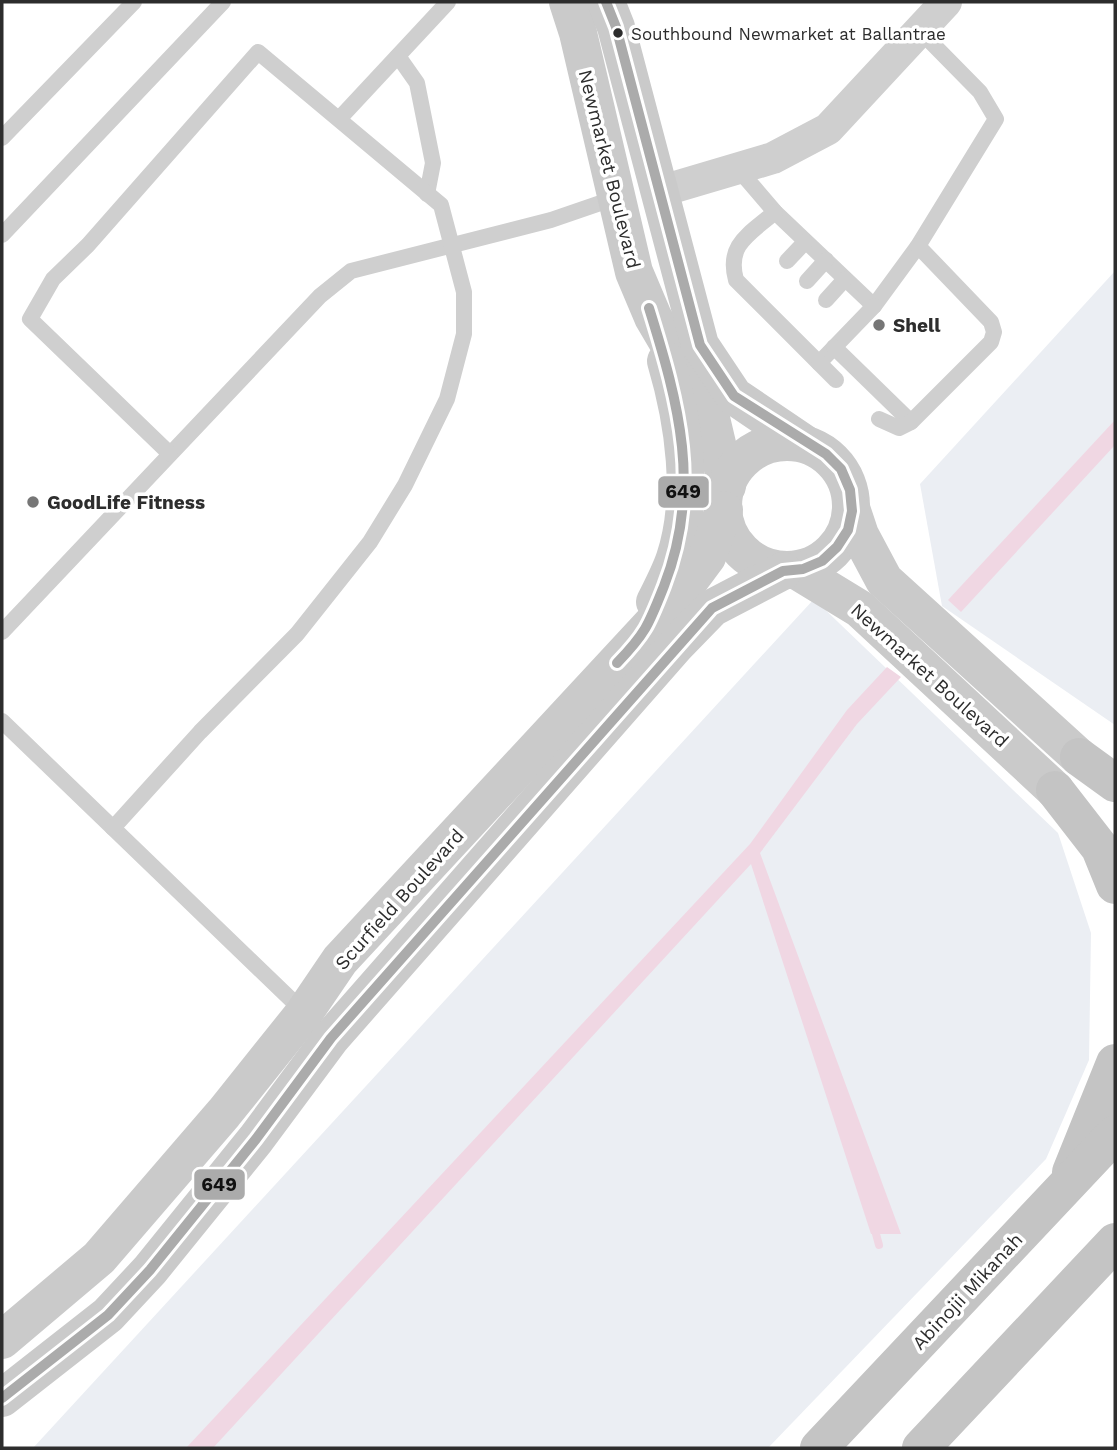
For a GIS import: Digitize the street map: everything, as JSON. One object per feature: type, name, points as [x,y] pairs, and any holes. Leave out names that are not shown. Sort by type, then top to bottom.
[{"type":"main road","points":[[1079,757],[1115,783]]},
{"type":"main road","points":[[1055,790],[1100,848],[1115,885]]},
{"type":"main road","points":[[1065,1187],[1115,1063]]},
{"type":"main road","name":"Abinojii Mikanah","points":[[819,1448],[1115,1134]]},
{"type":"main road","points":[[920,1448],[1115,1242]]},
{"type":"street","name":"Newmarket Boulevard","points":[[568,2],[578,33],[634,272],[653,317],[710,414],[725,498]]},
{"type":"street","name":"Newmarket Boulevard","points":[[606,2],[616,27],[700,345],[734,396],[805,444]]},
{"type":"street","points":[[659,192],[773,158],[828,128],[946,2]]},
{"type":"street","points":[[645,634],[676,558],[683,521],[685,462],[675,392],[653,317]]},
{"type":"street","points":[[783,442],[805,444],[825,454],[841,470],[850,490],[852,511],[848,530],[837,547],[822,561],[790,571],[763,566],[746,556],[732,541],[724,522],[725,498],[742,460],[761,447],[783,442]]},
{"type":"street","name":"Scurfield Boulevard","points":[[2,1398],[108,1315],[150,1270],[256,1139],[317,1025],[340,960],[645,634],[707,557],[725,498]]},
{"type":"street","name":"Newmarket Boulevard","points":[[852,511],[860,535],[884,580],[1079,757]]},
{"type":"street","name":"Newmarket Boulevard","points":[[790,571],[860,609],[1055,790]]},
{"type":"street","name":"Scurfield Boulevard","points":[[2,1340],[99,1258],[224,1113],[317,1025],[712,608],[790,571]]},
{"type":"lane","points":[[2,138],[134,2]]},
{"type":"lane","points":[[2,235],[223,2]]},
{"type":"lane","points":[[339,119],[448,2]]},
{"type":"lane","points":[[819,363],[874,306],[918,246],[996,119],[980,92],[919,30]]},
{"type":"lane","points":[[113,828],[200,732],[297,634],[350,570],[388,516],[444,405],[460,358],[466,314],[452,243],[441,205],[258,52],[88,245],[53,279],[30,319],[170,454]]},
{"type":"lane","points":[[398,56],[417,83],[433,163],[426,194]]},
{"type":"lane","points":[[739,170],[775,212],[874,306]]},
{"type":"lane","points":[[2,632],[320,296],[351,271],[452,243],[551,220],[615,198]]},
{"type":"lane","points":[[775,212],[736,246],[732,263],[736,280],[757,292],[797,330],[819,363],[836,380]]},
{"type":"lane","points":[[787,261],[805,242]]},
{"type":"lane","points":[[879,419],[899,428],[911,422],[991,342],[994,332],[991,322],[918,246]]},
{"type":"lane","points":[[807,281],[826,260]]},
{"type":"lane","points":[[827,300],[845,279]]},
{"type":"lane","points":[[834,346],[911,422]]},
{"type":"lane","points":[[2,721],[317,1025]]},
{"type":"shaded area","points":[[1115,271],[1115,725],[942,606],[920,484]]},
{"type":"shaded area","points":[[1115,420],[1115,445],[961,612],[948,600]]},
{"type":"shaded area","points":[[814,599],[1058,833],[1091,933],[1089,1060],[1046,1159],[768,1448],[33,1448]]},
{"type":"shaded area","points":[[887,667],[901,677],[857,724],[760,853],[901,1234],[871,1234],[751,864],[213,1448],[186,1448],[750,844],[847,710]]},
{"type":"waterway","points":[[876,1234],[879,1245]]},
{"type":"transit line","name":"649","points":[[2,1398],[108,1315],[150,1270],[256,1139],[331,1038],[712,608],[783,571],[803,569],[822,561],[837,547],[848,530],[852,511],[850,490],[841,469],[826,454],[734,396],[700,345],[616,27],[606,2]]},
{"type":"transit line","name":"649","points":[[617,663],[646,628],[654,610],[675,550],[682,515],[684,481],[677,413],[649,308]]},
{"type":"place","name":"Southbound Newmarket at Ballantrae","points":[[618,33]]},
{"type":"place","name":"Shell","points":[[879,325]]},
{"type":"place","name":"GoodLife Fitness","points":[[33,502]]}]
